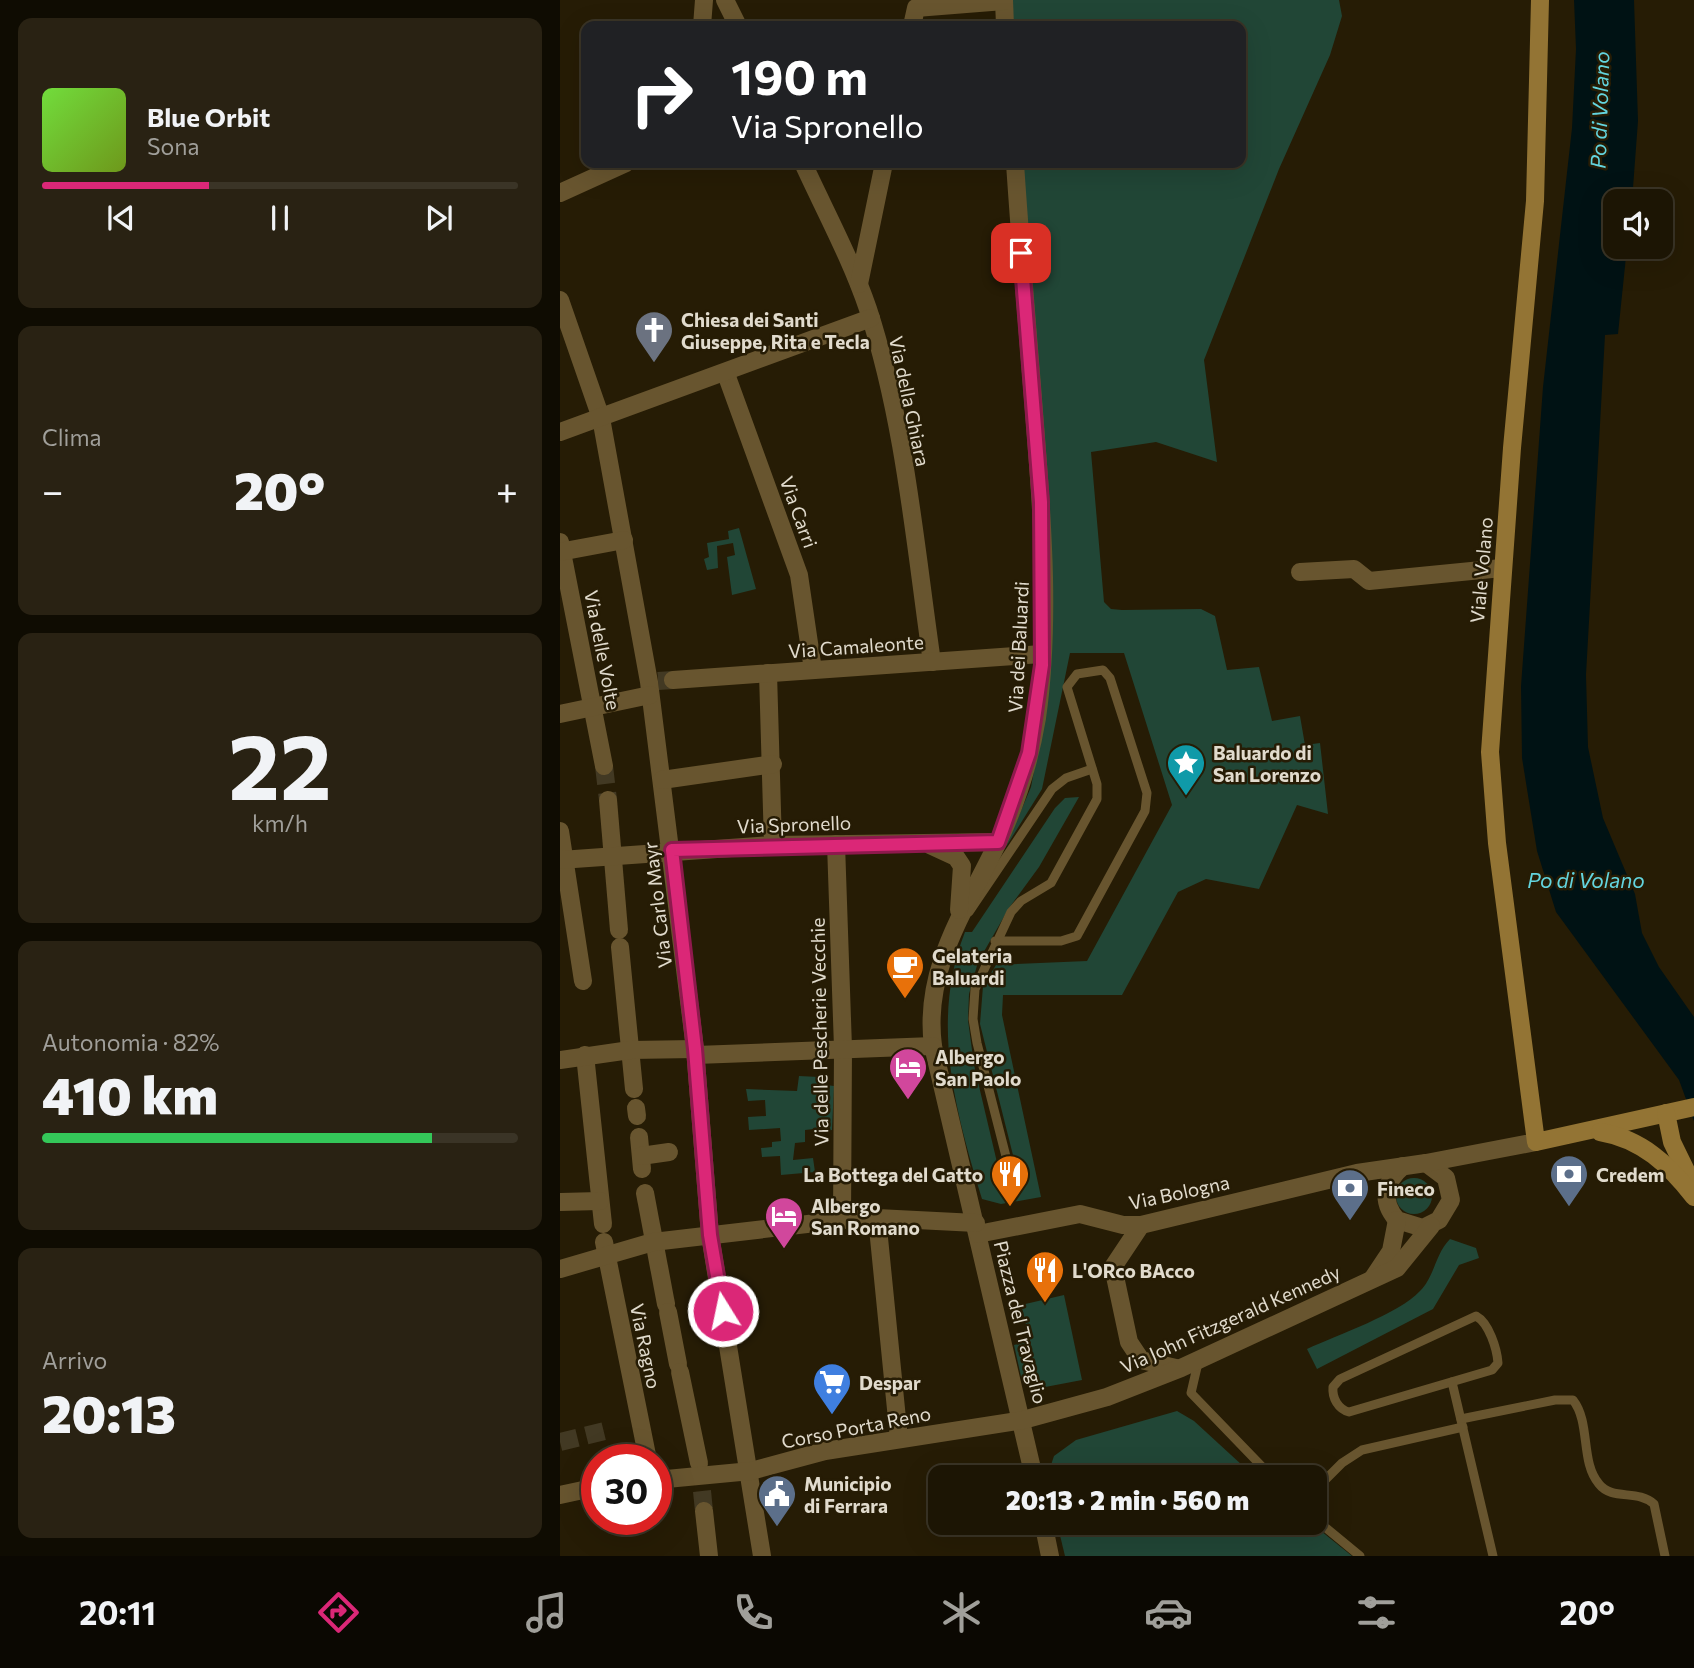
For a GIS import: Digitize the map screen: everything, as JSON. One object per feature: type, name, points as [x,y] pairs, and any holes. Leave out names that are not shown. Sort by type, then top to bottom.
[{"type":"main road","name":"Viale Volano","points":[[1536,1142],[1490,776],[1490,722],[1535,201],[1540,0]]},
{"type":"main road","name":"Via Bologna","points":[[1536,1142],[1690,1108]]},
{"type":"main road","points":[[1666,1114],[1672,1142],[1694,1187]]},
{"type":"main road","points":[[1593,1130],[1620,1137],[1651,1151],[1694,1197]]},
{"type":"street","points":[[702,21],[704,0]]},
{"type":"street","points":[[726,0],[736,21]]},
{"type":"street","points":[[913,21],[915,8],[1004,0],[1005,21]]},
{"type":"street","points":[[560,192],[615,168]]},
{"type":"street","name":"Via della Ghiara","points":[[805,168],[859,284],[871,318],[904,473],[932,662]]},
{"type":"street","points":[[859,284],[883,168]]},
{"type":"street","name":"Via dei Baluardi","points":[[977,1228],[933,1046],[930,1013],[934,979],[998,842],[1029,753],[1037,718],[1042,654],[1041,502],[1015,168]]},
{"type":"street","name":"Via Carlo Mayr","points":[[560,300],[601,418],[624,540],[658,684],[662,780],[696,1052],[710,1235],[751,1471],[762,1556]]},
{"type":"street","points":[[560,432],[726,374],[871,318]]},
{"type":"street","name":"Via Carri","points":[[726,374],[799,575],[813,670]]},
{"type":"street","points":[[561,548],[624,540]]},
{"type":"street","name":"Via delle Volte","points":[[561,548],[604,766]]},
{"type":"street","points":[[1300,572],[1353,569],[1369,581],[1502,568]]},
{"type":"street","name":"Via Camaleonte","points":[[560,714],[658,684],[768,673],[1042,654]]},
{"type":"street","points":[[768,673],[773,764],[773,845]]},
{"type":"street","points":[[662,780],[773,764]]},
{"type":"street","points":[[608,800],[634,1089]]},
{"type":"street","points":[[560,831],[569,951],[583,981]]},
{"type":"street","name":"Via Spronello","points":[[917,842],[942,848],[956,857],[962,866],[956,927]]},
{"type":"street","name":"Via Spronello","points":[[563,859],[773,845],[998,842]]},
{"type":"street","name":"Via delle Pescherie Vecchie","points":[[836,844],[843,1048],[842,1220]]},
{"type":"street","points":[[560,1060],[631,1050],[728,1053],[933,1046]]},
{"type":"street","name":"Via Ragno","points":[[586,1055],[604,1241],[645,1444]]},
{"type":"street","points":[[639,1138],[642,1163],[669,1152]]},
{"type":"street","name":"Via Bologna","points":[[560,1269],[604,1241],[653,1242],[842,1220],[877,1218],[977,1228],[1080,1214],[1123,1225],[1141,1225],[1346,1175],[1536,1142]]},
{"type":"street","name":"Via Bologna","points":[[1431,1226],[1447,1211],[1450,1187],[1457,1174],[1467,1165],[1513,1146]]},
{"type":"street","points":[[1426,1163],[1439,1170],[1450,1187]]},
{"type":"street","points":[[1386,1195],[1393,1175],[1403,1166]]},
{"type":"street","points":[[1346,1175],[1375,1182],[1386,1195],[1389,1209],[1397,1220],[1413,1227],[1431,1226]]},
{"type":"street","points":[[645,1193],[701,1476]]},
{"type":"street","points":[[560,1202],[600,1201]]},
{"type":"street","points":[[877,1218],[899,1439]]},
{"type":"street","points":[[1373,1278],[1391,1251],[1397,1220]]},
{"type":"street","points":[[1141,1225],[1113,1267],[1129,1342],[1141,1360],[1181,1368]]},
{"type":"street","name":"Via John Fitzgerald Kennedy","points":[[1023,1420],[1107,1397],[1181,1368],[1397,1268],[1431,1226]]},
{"type":"street","name":"Piazza del Travaglio","points":[[977,1228],[1032,1465]]},
{"type":"street","name":"Corso Porta Reno","points":[[672,1479],[751,1471],[815,1453],[1023,1420]]},
{"type":"street","points":[[560,1495],[581,1490]]},
{"type":"street","points":[[704,1511],[709,1556]]},
{"type":"street","points":[[1046,1535],[1050,1556]]},
{"type":"lane","points":[[995,941],[1061,941],[1077,936],[1145,811],[1147,793],[1110,678],[1099,668],[1077,674],[1067,687],[1098,788],[1095,805],[1057,875],[1045,889],[1021,901],[995,941],[975,989],[974,1019],[1011,1176]]},
{"type":"lane","points":[[956,927],[992,883],[1052,789],[1066,778],[1092,769]]},
{"type":"lane","points":[[1476,1316],[1485,1323],[1498,1363],[1487,1373],[1452,1382],[1349,1412],[1341,1409],[1332,1391],[1340,1379],[1476,1316]]},
{"type":"lane","points":[[1199,1360],[1191,1393],[1260,1465]]},
{"type":"lane","points":[[1452,1382],[1493,1556]]},
{"type":"lane","points":[[1327,1478],[1342,1463],[1362,1450],[1555,1399],[1573,1400],[1596,1480],[1609,1492],[1640,1496],[1654,1504],[1665,1556]]},
{"type":"lane","points":[[1327,1529],[1360,1556]]},
{"type":"green space","points":[[1007,0],[1339,0],[1342,16],[1330,55],[1279,169],[1204,360],[1217,462],[1156,442],[1091,452],[1104,602],[1111,609],[1201,609],[1215,616],[1227,670],[1259,667],[1272,721],[1300,716],[1305,745],[1320,743],[1328,814],[1297,805],[1259,889],[1206,879],[1178,892],[1122,995],[1003,995],[1002,1015],[1041,1197],[1001,1204],[982,1199],[963,1132],[950,1065],[949,999],[965,932],[972,932],[1055,808],[1065,798],[1079,797],[1039,867],[1009,908],[978,962],[969,994],[968,1020],[974,1065],[1004,1192],[1022,1191],[980,1024],[983,986],[996,965],[1087,961],[1172,805],[1124,653],[1070,653],[1042,789],[981,887],[1006,846],[1031,787],[1045,711],[1019,168],[1246,168],[1246,21],[1009,21]]},
{"type":"green space","points":[[739,528],[756,589],[732,595],[727,557],[735,555],[733,543],[717,546],[718,568],[707,570],[704,559],[709,557],[707,543],[729,539],[728,531]]},
{"type":"green space","points":[[799,1076],[819,1077],[819,1084],[834,1086],[832,1130],[814,1133],[814,1129],[805,1130],[805,1142],[795,1143],[793,1160],[813,1158],[815,1172],[781,1175],[780,1156],[762,1157],[761,1148],[772,1147],[772,1142],[781,1141],[780,1128],[749,1130],[748,1117],[766,1116],[765,1100],[748,1101],[746,1089],[797,1091]]},
{"type":"green space","points":[[1414,1178],[1427,1183],[1432,1196],[1427,1209],[1414,1214],[1401,1209],[1396,1196],[1401,1183]]},
{"type":"green space","points":[[1450,1239],[1476,1248],[1479,1258],[1459,1265],[1433,1309],[1317,1369],[1307,1349],[1383,1316],[1410,1300],[1425,1285],[1441,1251]]},
{"type":"green space","points":[[1064,1295],[1082,1380],[1040,1388],[1038,1378],[1022,1381],[1014,1345],[1030,1341],[1021,1305]]},
{"type":"green space","points":[[1177,1411],[1194,1421],[1242,1465],[1051,1465],[1054,1456],[1076,1440]]},
{"type":"green space","points":[[1060,1535],[1326,1535],[1352,1556],[1065,1556]]},
{"type":"water","name":"Po di Volano","points":[[1574,0],[1634,0],[1638,121],[1633,189],[1603,189],[1603,259],[1626,259],[1618,334],[1605,335],[1586,675],[1588,747],[1603,818],[1635,894],[1642,933],[1659,967],[1694,1017],[1694,1121],[1679,1080],[1556,912],[1537,851],[1522,758],[1521,686],[1543,387],[1572,128],[1576,49]]},
{"type":"tunnel","points":[[658,681],[673,680]]},
{"type":"tunnel","points":[[604,766],[608,800]]},
{"type":"tunnel","points":[[560,1442],[609,1430]]},
{"type":"tunnel","points":[[702,1491],[704,1511]]},
{"type":"place","name":"Chiesa dei Santi Giuseppe, Rita e Tecla","points":[[654,364]]},
{"type":"place","name":"Baluardo di San Lorenzo","points":[[1186,797]]},
{"type":"place","name":"Gelateria Baluardi","points":[[905,1000]]},
{"type":"place","name":"Albergo San Paolo","points":[[908,1101]]},
{"type":"place","name":"La Bottega del Gatto","points":[[1010,1208]]},
{"type":"place","name":"Credem","points":[[1569,1208]]},
{"type":"place","name":"Fineco","points":[[1350,1222]]},
{"type":"place","name":"Albergo San Romano","points":[[784,1250]]},
{"type":"place","name":"L'ORco BAcco","points":[[1045,1304]]},
{"type":"place","name":"Despar","points":[[832,1416]]},
{"type":"place","name":"Municipio di Ferrara","points":[[777,1528]]},
{"type":"route","points":[[723,1311],[710,1235],[695,1049],[672,850],[890,842],[998,842],[1016,797],[1029,753],[1037,718],[1042,665],[1041,502],[1021,253]]}]
